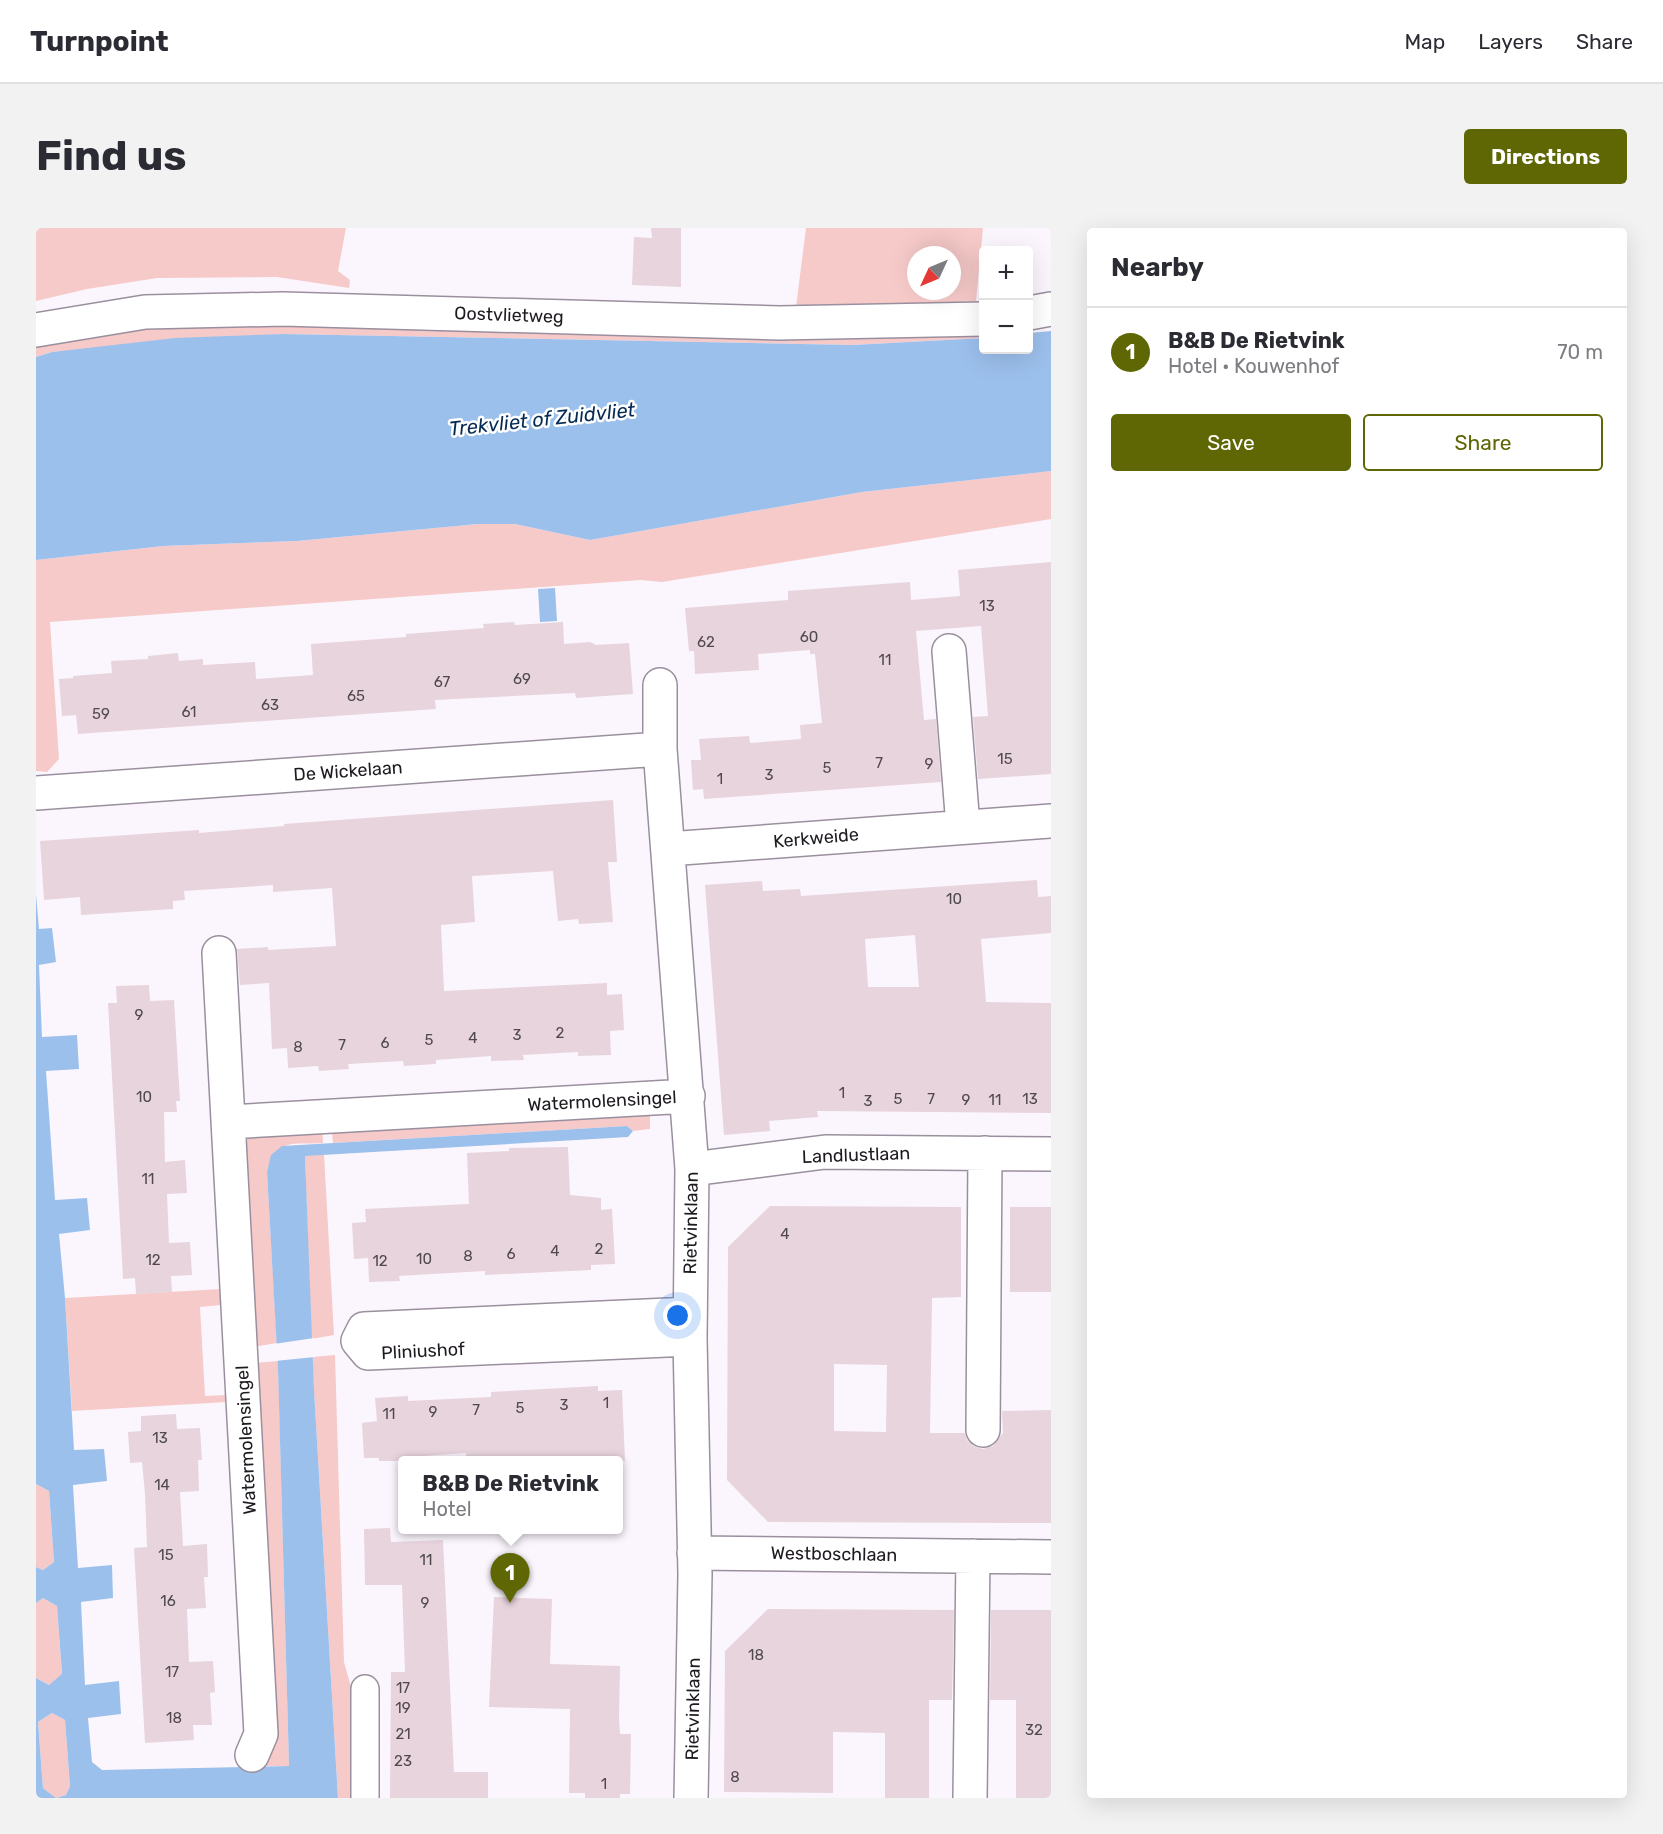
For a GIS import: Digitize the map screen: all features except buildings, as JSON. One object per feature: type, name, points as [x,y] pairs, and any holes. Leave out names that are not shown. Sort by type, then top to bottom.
[{"type":"street","name":"Oostvlietweg","points":[[36,330],[145,312],[283,309],[779,323],[979,319]]},
{"type":"street","points":[[1033,312],[1051,309]]},
{"type":"street","points":[[949,651],[963,826]]},
{"type":"street","name":"Rietvinklaan","points":[[660,685],[660,749],[692,1169],[690,1326],[694,1553],[691,1798]]},
{"type":"street","name":"De Wickelaan","points":[[36,793],[660,749]]},
{"type":"street","name":"Kerkweide","points":[[668,849],[1051,821]]},
{"type":"street","name":"Watermolensingel","points":[[219,953],[261,1734],[252,1755]]},
{"type":"street","name":"Watermolensingel","points":[[229,1122],[688,1096]]},
{"type":"street","name":"Landlustlaan","points":[[692,1169],[825,1152],[1051,1154]]},
{"type":"street","points":[[983,1430],[985,1153]]},
{"type":"street","name":"Pliniushof","points":[[690,1326],[368,1353],[358,1341],[364,1329],[690,1326]]},
{"type":"street","name":"Westboschlaan","points":[[694,1553],[1051,1557]]},
{"type":"street","points":[[970,1798],[974,1556]]},
{"type":"street","points":[[365,1689],[365,1798]]},
{"type":"shaded area","points":[[36,228],[346,228],[338,271],[350,280],[349,288],[277,277],[157,278],[87,289],[36,301]]},
{"type":"shaded area","points":[[806,228],[983,228],[981,246],[979,246],[976,301],[852,307],[796,307]]},
{"type":"shaded area","points":[[233,322],[979,329],[979,338],[853,345],[284,334],[52,352],[36,357],[36,346],[161,325]]},
{"type":"shaded area","points":[[1051,471],[1051,519],[662,582],[641,580],[50,622],[59,759],[47,772],[36,771],[36,560],[163,546],[297,541],[478,524],[515,524],[590,540],[862,492]]},
{"type":"shaded area","points":[[650,1107],[650,1129],[633,1131],[627,1126],[333,1143],[331,1124]]},
{"type":"shaded area","points":[[322,1124],[323,1143],[294,1144],[281,1148],[271,1161],[267,1172],[277,1343],[252,1347],[244,1143],[250,1135]]},
{"type":"shaded area","points":[[324,1154],[334,1335],[311,1339],[305,1155]]},
{"type":"shaded area","points":[[221,1289],[221,1305],[200,1307],[205,1396],[227,1395],[227,1402],[72,1411],[65,1298]]},
{"type":"shaded area","points":[[335,1355],[344,1662],[353,1694],[356,1798],[338,1798],[312,1357]]},
{"type":"shaded area","points":[[278,1361],[289,1766],[259,1766],[254,1363]]},
{"type":"shaded area","points":[[36,1484],[49,1491],[54,1562],[43,1570],[36,1567]]},
{"type":"shaded area","points":[[43,1598],[57,1606],[62,1675],[49,1685],[36,1678],[36,1603]]},
{"type":"shaded area","points":[[52,1713],[65,1720],[70,1786],[66,1795],[56,1798],[43,1788],[38,1722]]},
{"type":"water","name":"Trekvliet of Zuidvliet","points":[[1051,331],[1051,471],[862,492],[590,540],[515,524],[478,524],[297,541],[163,546],[36,560],[36,357],[52,352],[175,338],[284,334],[853,345],[979,338],[979,354],[1033,354],[1033,333]]},
{"type":"water","points":[[555,588],[557,621],[540,622],[538,589]]},
{"type":"water","points":[[36,894],[39,929],[52,928],[56,962],[39,965],[42,1037],[77,1035],[79,1069],[46,1071],[55,1200],[87,1198],[90,1230],[59,1234],[74,1450],[104,1449],[107,1481],[73,1485],[78,1568],[112,1565],[113,1598],[81,1602],[85,1685],[119,1681],[121,1714],[88,1718],[92,1762],[102,1770],[289,1766],[278,1368],[267,1172],[271,1155],[282,1146],[627,1126],[633,1131],[628,1137],[305,1156],[314,1390],[338,1798],[56,1798],[36,1798],[36,1678],[49,1685],[62,1674],[57,1606],[43,1598],[36,1603],[36,1567],[43,1570],[54,1562],[49,1491],[36,1484]],"holes":[[[52,1713],[65,1720],[70,1786],[66,1795],[56,1798],[43,1788],[38,1722]]]},
{"type":"pier","points":[[314,1338],[315,1357],[275,1361],[274,1344]]},
{"type":"place","name":"B&B De Rietvink","points":[[510,1603]]}]
